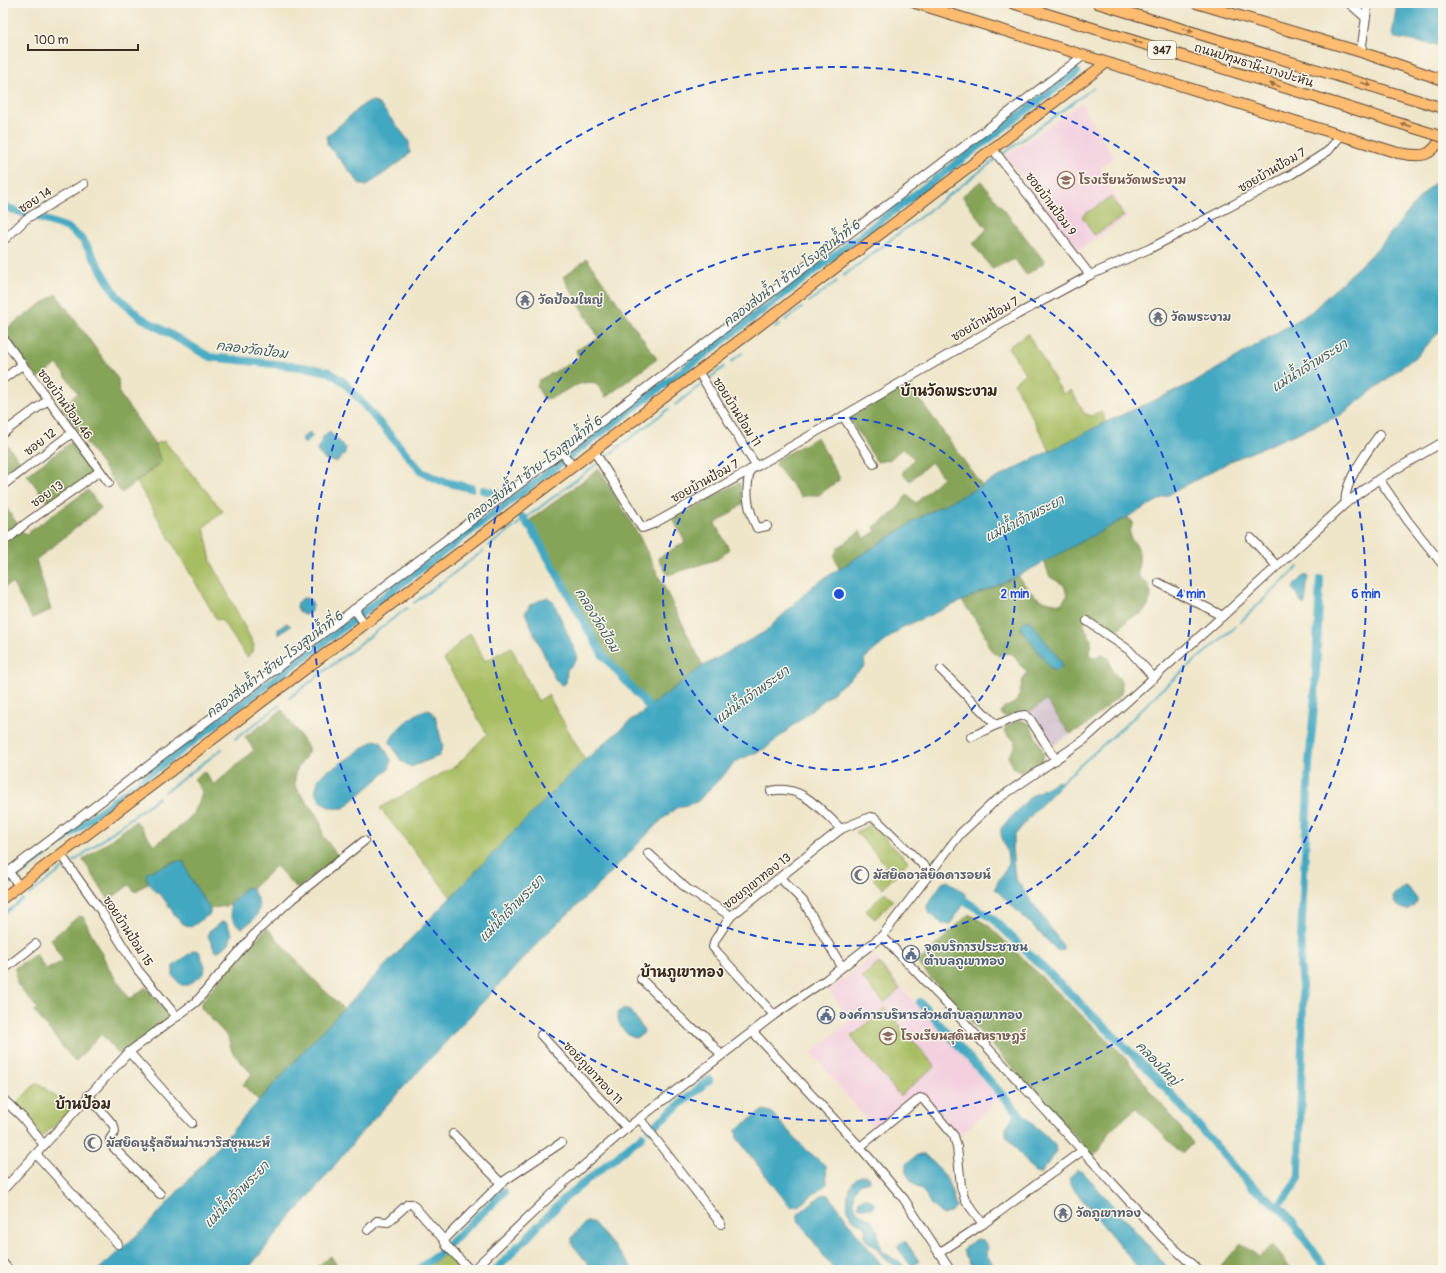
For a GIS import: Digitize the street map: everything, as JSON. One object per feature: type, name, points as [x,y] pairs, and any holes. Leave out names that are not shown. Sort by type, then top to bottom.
[{"type":"main road","points":[[915,3],[1398,153],[1412,156],[1427,154],[1436,149],[1443,136]]},
{"type":"main road","name":"ถนนปทุมธานี-บางปะหัน","points":[[1012,3],[1443,136]]},
{"type":"main road","name":"ถนนปทุมธานี-บางปะหัน","points":[[1097,3],[1443,108]]},
{"type":"main road","points":[[1196,3],[1361,52],[1443,80]]},
{"type":"main road","points":[[3,898],[12,878],[61,855],[363,622],[571,465],[594,451],[1106,63]]},
{"type":"street","points":[[1349,3],[1366,18]]},
{"type":"street","points":[[1361,52],[1368,3]]},
{"type":"street","points":[[12,878],[356,610],[564,454],[1083,56]]},
{"type":"street","name":"ซอยบ้านป้อม 7","points":[[594,451],[642,528],[653,524],[753,468],[1018,314],[1090,275],[1151,248],[1292,174],[1328,151],[1341,136]]},
{"type":"street","name":"ซอยบ้านป้อม 9","points":[[992,148],[1090,275]]},
{"type":"street","name":"ซอย 14","points":[[3,241],[26,219],[84,184]]},
{"type":"street","name":"ซอยบ้านป้อม 46","points":[[3,338],[109,483]]},
{"type":"street","points":[[3,379],[22,365]]},
{"type":"street","name":"ซอยบ้านป้อม 11","points":[[698,371],[753,468]]},
{"type":"street","points":[[3,433],[48,400]]},
{"type":"street","points":[[843,416],[874,464]]},
{"type":"street","name":"ซอย 12","points":[[3,485],[72,433]]},
{"type":"street","points":[[1346,503],[1346,491],[1366,452],[1380,434]]},
{"type":"street","points":[[473,1270],[566,1180],[628,1128],[774,1015],[842,967],[882,936],[960,834],[994,801],[1084,740],[1223,616],[1276,565],[1346,503],[1379,479],[1443,442]]},
{"type":"street","points":[[564,454],[571,465]]},
{"type":"street","points":[[753,468],[746,485],[748,507],[757,528],[767,526]]},
{"type":"street","name":"ซอย 13","points":[[9,538],[25,524],[100,471]]},
{"type":"street","points":[[1379,479],[1408,521],[1443,565]]},
{"type":"street","points":[[1251,538],[1276,565]]},
{"type":"street","points":[[1159,583],[1223,616]]},
{"type":"street","points":[[356,610],[363,622]]},
{"type":"street","points":[[1087,621],[1129,650],[1154,678]]},
{"type":"street","points":[[942,670],[996,726]]},
{"type":"street","points":[[971,737],[1019,716],[1025,715],[1056,760]]},
{"type":"street","points":[[771,791],[780,789],[800,793],[808,798],[841,829]]},
{"type":"street","name":"ซอยภูเขาทอง 13","points":[[774,1015],[713,947],[715,940],[730,916],[841,829],[870,817],[875,818],[931,873]]},
{"type":"street","points":[[3,1190],[88,1095],[129,1052],[196,1002],[257,931],[292,899],[364,841]]},
{"type":"street","points":[[648,853],[687,888],[730,916]]},
{"type":"street","name":"ซอยบ้านป้อม 15","points":[[61,855],[101,912],[138,970],[177,1017]]},
{"type":"street","points":[[780,878],[803,901],[842,967]]},
{"type":"street","points":[[882,936],[964,1022],[1176,1251],[1198,1270]]},
{"type":"street","points":[[3,970],[36,944]]},
{"type":"street","points":[[641,979],[691,1028],[703,1034],[722,1055]]},
{"type":"street","points":[[753,1032],[860,1147],[904,1199],[950,1270]]},
{"type":"street","name":"ซอยภูเขาทอง 11","points":[[541,1035],[628,1128]]},
{"type":"street","points":[[129,1052],[192,1123]]},
{"type":"street","points":[[88,1095],[114,1126],[115,1132],[110,1139],[111,1145],[160,1194]]},
{"type":"street","points":[[860,1147],[920,1098],[954,1136],[957,1147],[961,1186],[965,1200],[983,1224]]},
{"type":"street","points":[[3,1099],[22,1117],[44,1145]]},
{"type":"street","points":[[640,1119],[721,1224]]},
{"type":"street","points":[[453,1134],[502,1183]]},
{"type":"street","points":[[444,1240],[502,1183],[561,1143]]},
{"type":"street","points":[[939,1253],[983,1224],[1082,1150]]},
{"type":"street","points":[[36,1154],[118,1244]]},
{"type":"street","points":[[368,1230],[377,1221],[388,1222],[408,1204],[412,1204],[444,1240],[446,1245],[470,1270]]},
{"type":"street","points":[[3,1263],[9,1270]]},
{"type":"shaded area","name":"โรงเรียนวัดพระงาม","points":[[1081,103],[1114,157],[1100,167],[1127,218],[1076,251],[1006,156]]},
{"type":"shaded area","points":[[1046,700],[1070,734],[1052,746],[1029,712]]},
{"type":"shaded area","name":"โรงเรียนสุดินสหราษฎร์","points":[[874,956],[999,1098],[959,1136],[921,1095],[877,1132],[812,1053],[850,1020],[829,990]]},
{"type":"green space","points":[[981,181],[1045,262],[1026,275],[1015,259],[992,269],[973,244],[987,229],[962,196]]},
{"type":"green space","points":[[1111,197],[1124,216],[1094,235],[1082,216]]},
{"type":"green space","points":[[587,259],[657,359],[606,397],[596,383],[588,383],[574,386],[556,396],[544,399],[537,387],[539,380],[579,359],[576,350],[599,338],[563,277]]},
{"type":"green space","points":[[56,294],[118,379],[119,393],[155,444],[161,462],[122,493],[61,408],[78,393],[57,364],[38,378],[3,331]]},
{"type":"green space","points":[[1028,334],[1063,394],[1071,390],[1084,413],[1091,416],[1101,411],[1106,422],[1050,451],[1014,383],[1025,373],[1008,347]]},
{"type":"green space","points":[[908,383],[982,486],[924,515],[839,569],[834,556],[838,548],[860,531],[864,539],[876,531],[874,527],[895,512],[907,494],[916,503],[943,477],[931,462],[910,481],[902,473],[914,459],[903,448],[889,460],[877,462],[849,418]]},
{"type":"green space","points":[[817,437],[839,477],[839,480],[819,495],[801,497],[776,465],[777,460]]},
{"type":"green space","points":[[74,440],[96,470],[49,504],[27,475]]},
{"type":"green space","points":[[4,441],[25,467],[3,485],[3,442]]},
{"type":"green space","points":[[164,441],[223,511],[204,527],[211,561],[254,645],[253,651],[247,657],[221,619],[217,620],[137,482],[161,462],[155,444]]},
{"type":"green space","points":[[599,469],[639,536],[703,666],[652,705],[605,652],[530,520]]},
{"type":"green space","points":[[738,483],[740,484],[743,504],[715,524],[729,549],[718,559],[668,575],[658,558],[685,542],[673,519]]},
{"type":"green space","points":[[88,490],[101,508],[36,560],[51,610],[32,618],[12,583],[3,588],[3,503],[25,535]]},
{"type":"green space","points":[[1127,517],[1133,522],[1130,532],[1131,539],[1135,543],[1139,552],[1139,577],[1148,584],[1151,594],[1148,606],[1141,614],[1130,618],[1120,628],[1111,629],[1095,618],[1089,617],[1083,624],[1091,639],[1090,654],[1093,658],[1102,655],[1109,658],[1113,672],[1122,684],[1121,694],[1085,726],[1070,734],[1046,700],[1028,712],[1003,716],[1001,712],[1004,707],[1013,704],[1018,699],[1022,681],[1027,671],[1020,665],[1013,654],[1007,653],[999,656],[992,651],[988,646],[982,629],[962,601],[1018,576],[1035,596],[1045,601],[1061,604],[1067,596],[1064,585],[1050,577],[1044,561]]},
{"type":"green space","points":[[470,633],[485,661],[511,647],[538,701],[548,695],[585,760],[451,897],[380,808],[457,765],[487,734],[444,659]]},
{"type":"green space","points":[[282,710],[308,747],[308,752],[295,773],[295,786],[320,820],[323,836],[338,856],[297,889],[276,866],[252,889],[246,887],[230,905],[210,909],[190,878],[183,862],[178,861],[154,871],[146,877],[148,883],[135,892],[129,885],[109,900],[83,860],[136,821],[154,845],[178,829],[190,817],[199,801],[202,791],[194,779],[204,771],[214,785],[254,750],[245,737]]},
{"type":"green space","points":[[1021,720],[1029,724],[1044,753],[1042,760],[1021,772],[1015,769],[1008,757],[1015,746],[1015,740],[1008,736],[1004,729],[1008,725]]},
{"type":"green space","points":[[874,823],[888,842],[908,861],[883,889],[873,879],[886,865],[856,832]]},
{"type":"green space","points":[[885,892],[893,900],[875,919],[866,911]]},
{"type":"green space","points":[[969,914],[989,926],[1125,1057],[1151,1092],[1193,1143],[1182,1154],[1136,1108],[1110,1131],[1094,1157],[917,963]]},
{"type":"green space","points":[[79,916],[83,917],[111,972],[130,999],[146,987],[171,1018],[121,1056],[101,1034],[75,1062],[34,1011],[37,1008],[17,984],[15,968],[36,954],[46,970],[63,961],[51,939]]},
{"type":"green space","points":[[267,928],[322,988],[344,1009],[259,1101],[243,1085],[252,1074],[232,1052],[228,1037],[201,1008],[201,1003],[225,972]]},
{"type":"green space","points":[[879,963],[900,989],[884,1003],[862,977]]},
{"type":"green space","points":[[885,1008],[935,1066],[900,1096],[851,1037]]},
{"type":"green space","points":[[37,1082],[72,1109],[43,1136],[40,1135],[15,1105]]},
{"type":"green space","points":[[1241,1243],[1259,1257],[1272,1244],[1292,1270],[1218,1270]]},
{"type":"green space","points":[[447,1252],[462,1270],[426,1270]]},
{"type":"green space","points":[[331,1256],[340,1270],[312,1270]]},
{"type":"water","points":[[1397,3],[1443,3],[1443,46],[1395,38],[1392,35]]},
{"type":"water","points":[[373,101],[380,105],[409,141],[410,153],[403,160],[366,186],[360,184],[327,144],[327,136],[364,104]]},
{"type":"water","name":"แม่น้ำเจ้าพระยา","points":[[1443,175],[1443,328],[1419,354],[1341,415],[1233,460],[1018,576],[901,628],[864,659],[865,666],[766,748],[737,761],[697,802],[676,808],[656,825],[598,886],[545,935],[361,1133],[247,1270],[98,1270],[145,1228],[309,1045],[516,829],[585,760],[628,723],[703,666],[766,631],[814,585],[924,515],[1106,422],[1197,381],[1311,312],[1381,245],[1423,194]]},
{"type":"water","points":[[329,431],[346,448],[344,455],[336,462],[324,459],[317,451],[323,437]]},
{"type":"water","points":[[309,432],[313,436],[305,444],[301,439]]},
{"type":"water","points":[[1304,575],[1308,576],[1305,604],[1302,604],[1293,589],[1295,584]]},
{"type":"water","points":[[547,597],[553,601],[577,655],[576,661],[567,670],[566,683],[562,685],[556,681],[525,613],[530,605]]},
{"type":"water","points":[[302,598],[308,598],[313,603],[311,612],[308,614],[302,614],[297,609],[297,603]]},
{"type":"water","points":[[1025,621],[1030,621],[1061,661],[1062,667],[1056,671],[1052,670],[1021,629],[1022,624]]},
{"type":"water","points":[[287,623],[291,626],[278,635],[278,629]]},
{"type":"water","points":[[429,709],[435,716],[443,746],[439,756],[411,767],[401,761],[390,742],[400,727],[418,713]]},
{"type":"water","points":[[375,740],[381,742],[391,760],[389,769],[344,808],[333,808],[326,806],[315,792],[319,778],[325,772]]},
{"type":"water","points":[[1058,781],[1062,783],[1060,786],[1034,812],[1015,835],[1012,848],[1015,878],[1063,946],[1063,949],[1058,951],[995,889],[1008,863],[1007,853],[1001,836],[1001,828],[1031,796]]},
{"type":"water","points":[[179,861],[184,862],[190,878],[210,909],[210,914],[191,927],[182,923],[178,919],[163,898],[151,886],[146,876],[147,872]]},
{"type":"water","points":[[948,881],[965,894],[964,904],[950,924],[942,924],[928,912],[927,906],[942,883]]},
{"type":"water","points":[[1404,886],[1408,887],[1417,899],[1417,903],[1407,910],[1397,905],[1393,899],[1393,896]]},
{"type":"water","points":[[246,887],[252,889],[256,895],[259,911],[249,924],[242,928],[236,924],[230,905]]},
{"type":"water","points":[[222,922],[226,922],[232,934],[229,943],[219,951],[215,951],[208,936],[209,931]]},
{"type":"water","points":[[194,950],[199,951],[205,966],[204,974],[188,985],[181,985],[173,976],[173,966]]},
{"type":"water","points":[[624,1008],[630,1011],[644,1030],[643,1034],[635,1038],[631,1037],[622,1028],[617,1013]]},
{"type":"water","points":[[763,1110],[771,1112],[804,1148],[826,1166],[827,1184],[798,1206],[790,1207],[737,1138],[736,1130]]},
{"type":"water","points":[[1022,1113],[1055,1145],[1056,1151],[1041,1174],[1035,1173],[1006,1135],[1006,1127],[1015,1114]]},
{"type":"water","points":[[917,1155],[925,1155],[946,1178],[956,1207],[952,1211],[943,1215],[931,1205],[923,1191],[912,1182],[906,1173],[906,1164]]},
{"type":"water","points":[[1077,1170],[1083,1172],[1170,1270],[1140,1270],[1071,1186],[1069,1179]]},
{"type":"water","points":[[865,1175],[869,1177],[869,1181],[860,1184],[854,1191],[853,1201],[857,1211],[872,1221],[878,1231],[879,1244],[883,1252],[902,1264],[908,1270],[902,1270],[883,1258],[876,1247],[866,1240],[866,1228],[856,1222],[849,1213],[847,1204],[848,1194],[852,1184],[859,1177]]},
{"type":"water","points":[[823,1194],[829,1195],[886,1270],[834,1270],[798,1220],[798,1214]]},
{"type":"water","points":[[865,1198],[871,1200],[875,1205],[874,1208],[862,1208],[858,1206],[859,1200]]},
{"type":"water","points":[[586,1222],[593,1222],[634,1270],[593,1270],[572,1244],[572,1237]]},
{"type":"water","points":[[977,1239],[983,1240],[988,1247],[986,1254],[997,1270],[974,1270],[963,1251],[966,1246]]},
{"type":"water","points":[[903,1241],[906,1242],[919,1262],[911,1266],[898,1248]]},
{"type":"waterway","name":"คลองส่งน้ำ 1 ซ้าย-โรงสูบน้ำที่ 6","points":[[3,885],[1077,72]]},
{"type":"waterway","points":[[1003,154],[1093,88]]},
{"type":"waterway","points":[[843,276],[995,160]]},
{"type":"waterway","name":"คลองวัดป้อม","points":[[3,206],[26,214]]},
{"type":"waterway","name":"คลองวัดป้อม","points":[[39,218],[68,228],[83,240],[117,296],[140,317],[210,357],[310,368],[329,372],[344,382],[422,472],[441,481],[471,488]]},
{"type":"waterway","points":[[809,302],[837,281]]},
{"type":"waterway","points":[[785,320],[802,308]]},
{"type":"waterway","points":[[775,328],[780,325]]},
{"type":"waterway","points":[[731,362],[742,353]]},
{"type":"waterway","points":[[707,380],[724,367]]},
{"type":"waterway","points":[[675,405],[702,384]]},
{"type":"waterway","points":[[603,459],[670,408]]},
{"type":"waterway","points":[[489,546],[597,464]]},
{"type":"waterway","name":"คลองวัดป้อม","points":[[483,490],[501,494]]},
{"type":"waterway","name":"คลองวัดป้อม","points":[[522,517],[533,531],[602,654],[656,715]]},
{"type":"waterway","points":[[414,603],[483,551]]},
{"type":"waterway","points":[[1240,622],[1298,567]]},
{"type":"waterway","points":[[1299,1173],[1303,1001],[1300,962],[1309,764],[1315,696],[1320,579]]},
{"type":"waterway","points":[[289,698],[407,608]]},
{"type":"waterway","points":[[1059,784],[1131,720],[1162,689],[1236,626]]},
{"type":"waterway","points":[[235,739],[280,705]]},
{"type":"waterway","points":[[165,792],[222,749]]},
{"type":"waterway","points":[[73,862],[159,797]]},
{"type":"waterway","points":[[29,895],[65,867]]},
{"type":"waterway","name":"คลองใหญ่","points":[[956,895],[992,918],[1155,1076],[1250,1185],[1285,1212],[1327,1270]]},
{"type":"waterway","points":[[3,915],[23,899]]},
{"type":"waterway","points":[[920,1002],[1026,1122]]},
{"type":"waterway","points":[[650,1129],[709,1080]]},
{"type":"waterway","points":[[543,1221],[565,1198],[642,1136]]},
{"type":"waterway","points":[[1278,1207],[1299,1177]]},
{"type":"waterway","points":[[450,1243],[504,1192]]},
{"type":"waterway","points":[[524,1241],[538,1226]]},
{"type":"waterway","points":[[496,1270],[519,1245]]},
{"type":"waterway","points":[[418,1270],[443,1250]]},
{"type":"place","name":"โรงเรียนวัดพระงาม","points":[[1066,180]]},
{"type":"place","name":"วัดป้อมใหญ่","points":[[525,300]]},
{"type":"place","name":"วัดพระงาม","points":[[1158,317]]},
{"type":"place","name":"มัสยิดอาลียิดดารอยน์","points":[[860,875]]},
{"type":"place","name":"จุดบริการประชาชน ตำบลภูเขาทอง","points":[[911,954]]},
{"type":"place","name":"องค์การบริหารส่วนตำบลภูเขาทอง","points":[[826,1015]]},
{"type":"place","name":"โรงเรียนสุดินสหราษฎร์","points":[[888,1036]]},
{"type":"place","name":"มัสยิดนูรุ้ลอีหม่านวาริสซุนนะห์","points":[[93,1143]]},
{"type":"place","name":"วัดภูเขาทอง","points":[[1063,1213]]},
{"type":"district","name":"บ้านวัดพระงาม","points":[[949,391]]},
{"type":"district","name":"บ้านภูเขาทอง","points":[[682,972]]},
{"type":"district","name":"บ้านป้อม","points":[[83,1104]]}]
